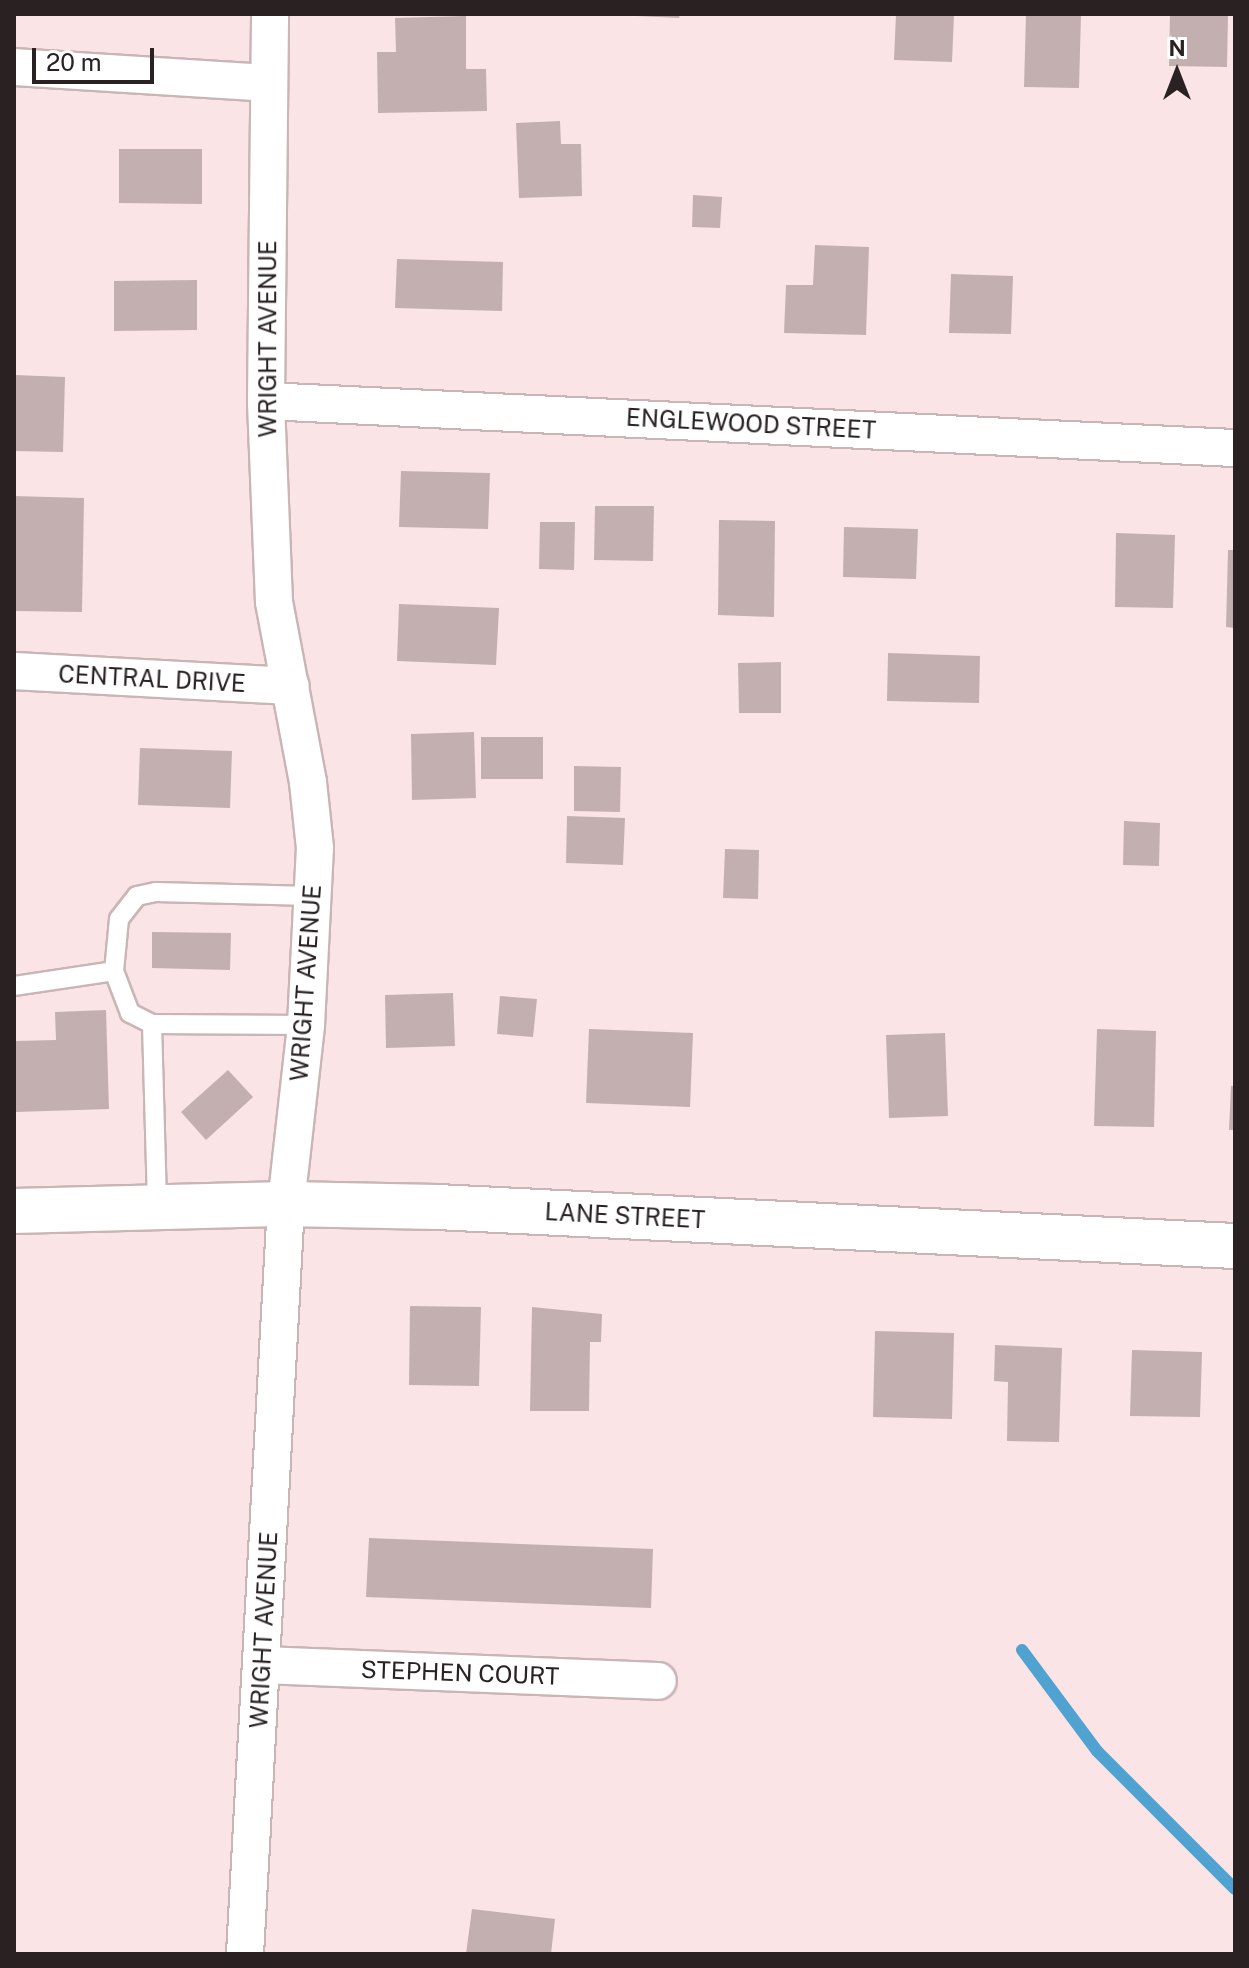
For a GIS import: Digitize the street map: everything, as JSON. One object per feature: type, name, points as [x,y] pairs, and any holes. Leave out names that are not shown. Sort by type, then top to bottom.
[{"type":"main road","name":"LANE STREET","points":[[14,1211],[286,1204],[558,1212],[1235,1246]]},
{"type":"street","name":"WRIGHT AVENUE","points":[[245,1954],[286,1204],[306,1025],[312,896],[311,808],[274,602],[266,401],[270,14]]},
{"type":"street","points":[[14,67],[268,83]]},
{"type":"street","name":"ENGLEWOOD STREET","points":[[266,401],[1235,448]]},
{"type":"street","name":"CENTRAL DRIVE","points":[[14,671],[291,686]]},
{"type":"street","name":"STEPHEN COURT","points":[[262,1665],[658,1681]]},
{"type":"lane","points":[[306,1025],[152,1024],[130,1013],[114,971],[119,919],[137,896],[312,896]]},
{"type":"lane","points":[[14,986],[114,971]]},
{"type":"lane","points":[[152,1024],[157,1208]]},
{"type":"building","points":[[637,14],[680,14],[679,18]]},
{"type":"building","points":[[896,14],[954,14],[952,62],[894,60]]},
{"type":"building","points":[[1026,14],[1081,14],[1079,88],[1024,87]]},
{"type":"building","points":[[1170,14],[1228,14],[1227,67],[1169,66]]},
{"type":"building","points":[[466,16],[466,69],[486,69],[487,111],[378,113],[377,52],[396,52],[395,18]]},
{"type":"building","points":[[560,121],[561,144],[581,144],[582,196],[519,198],[516,123]]},
{"type":"building","points":[[119,149],[202,149],[202,204],[119,203]]},
{"type":"building","points":[[693,195],[722,197],[720,228],[692,227]]},
{"type":"building","points":[[815,245],[869,247],[866,335],[784,333],[786,285],[813,285]]},
{"type":"building","points":[[397,259],[503,262],[502,311],[395,308]]},
{"type":"building","points":[[951,274],[1013,276],[1011,334],[949,333]]},
{"type":"building","points":[[197,280],[197,330],[114,331],[114,281]]},
{"type":"building","points":[[15,375],[65,377],[63,452],[14,451]]},
{"type":"building","points":[[401,471],[490,473],[488,529],[399,527]]},
{"type":"building","points":[[14,496],[84,498],[82,612],[14,611]]},
{"type":"building","points":[[595,506],[654,506],[653,561],[594,560]]},
{"type":"building","points":[[719,520],[775,521],[774,617],[718,615]]},
{"type":"building","points":[[540,522],[575,522],[574,570],[539,569]]},
{"type":"building","points":[[844,527],[918,529],[916,579],[843,577]]},
{"type":"building","points":[[1116,533],[1175,535],[1173,608],[1115,607]]},
{"type":"building","points":[[1228,550],[1235,550],[1235,628],[1226,627]]},
{"type":"building","points":[[399,604],[499,608],[496,665],[397,661]]},
{"type":"building","points":[[888,653],[980,656],[979,703],[887,701]]},
{"type":"building","points":[[781,662],[781,713],[739,713],[738,663]]},
{"type":"building","points":[[474,732],[476,798],[412,800],[411,734]]},
{"type":"building","points":[[481,737],[543,737],[543,779],[481,779]]},
{"type":"building","points":[[140,748],[232,751],[230,808],[138,805]]},
{"type":"building","points":[[574,766],[621,767],[620,812],[574,811]]},
{"type":"building","points":[[567,816],[625,818],[623,865],[566,863]]},
{"type":"building","points":[[1124,821],[1160,823],[1159,866],[1123,865]]},
{"type":"building","points":[[725,849],[759,850],[758,899],[723,898]]},
{"type":"building","points":[[152,932],[231,933],[230,970],[152,968]]},
{"type":"building","points":[[453,993],[455,1046],[386,1048],[385,995]]},
{"type":"building","points":[[500,996],[537,999],[533,1037],[497,1034]]},
{"type":"building","points":[[106,1010],[109,1109],[16,1112],[14,1041],[56,1040],[55,1012]]},
{"type":"building","points":[[589,1029],[693,1033],[690,1107],[586,1103]]},
{"type":"building","points":[[1097,1029],[1156,1031],[1154,1127],[1094,1126]]},
{"type":"building","points":[[945,1033],[948,1116],[889,1118],[886,1035]]},
{"type":"building","points":[[228,1070],[253,1097],[206,1140],[181,1112]]},
{"type":"building","points":[[1231,1086],[1235,1086],[1235,1130],[1229,1130]]},
{"type":"building","points":[[410,1306],[481,1307],[479,1386],[409,1385]]},
{"type":"building","points":[[532,1307],[602,1314],[601,1342],[590,1342],[589,1411],[530,1411]]},
{"type":"building","points":[[875,1331],[954,1333],[952,1419],[873,1417]]},
{"type":"building","points":[[995,1345],[1062,1348],[1059,1442],[1007,1441],[1008,1382],[994,1381]]},
{"type":"building","points":[[1132,1350],[1202,1352],[1200,1417],[1130,1416]]},
{"type":"building","points":[[369,1538],[653,1549],[651,1608],[366,1597]]},
{"type":"building","points":[[472,1909],[555,1919],[551,1954],[466,1954]]},
{"type":"waterway","points":[[1022,1650],[1097,1751],[1235,1889]]}]
